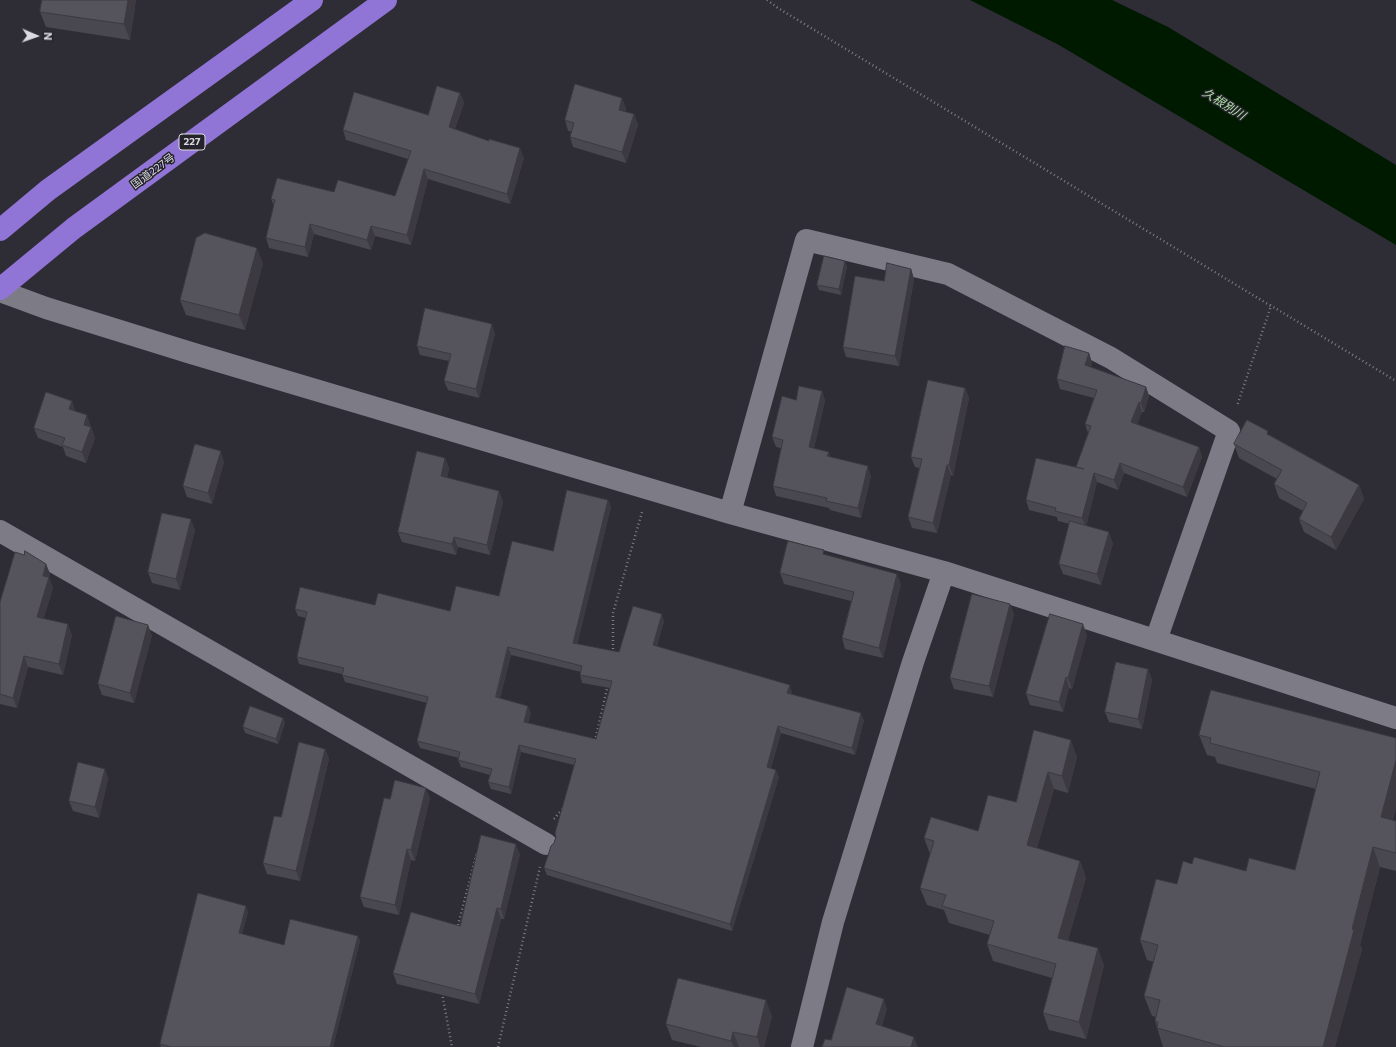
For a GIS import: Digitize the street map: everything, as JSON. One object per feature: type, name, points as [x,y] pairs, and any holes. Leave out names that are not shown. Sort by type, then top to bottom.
[{"type":"highway","points":[[0,230],[48,190],[312,0]]},
{"type":"highway","name":"国道227号","points":[[0,290],[74,228],[386,0]]},
{"type":"street","points":[[730,513],[806,240],[948,274],[1111,358],[1228,431],[1156,640]]},
{"type":"street","points":[[0,290],[46,308],[648,489],[944,572],[1396,718]]},
{"type":"street","points":[[0,531],[546,844]]},
{"type":"street","points":[[802,1047],[833,922],[913,662],[944,572]]},
{"type":"path","points":[[767,0],[785,13],[1396,381]]},
{"type":"path","points":[[1228,431],[1271,306],[1264,302]]},
{"type":"path","points":[[613,654],[613,613],[648,489]]},
{"type":"path","points":[[595,743],[608,683]]},
{"type":"path","points":[[498,1047],[551,822],[566,804]]},
{"type":"path","points":[[456,930],[478,848]]},
{"type":"path","points":[[441,990],[452,1047]]},
{"type":"water","name":"久根別川","points":[[970,0],[1112,0],[1168,27],[1396,165],[1396,245],[1059,45]]},
{"type":"building","points":[[42,0],[128,0],[124,24],[40,12]]},
{"type":"building","points":[[575,84],[622,98],[619,110],[634,114],[622,152],[570,137],[574,123],[565,120]]},
{"type":"building","points":[[437,86],[460,93],[449,127],[489,141],[489,139],[520,148],[507,194],[424,169],[407,235],[371,226],[367,240],[310,224],[305,247],[266,238],[275,200],[271,199],[277,178],[334,192],[338,180],[395,196],[411,151],[343,130],[354,92],[428,115]]},
{"type":"building","points":[[205,233],[257,248],[239,315],[180,300],[196,238]]},
{"type":"building","points":[[824,256],[845,261],[839,289],[817,285]]},
{"type":"building","points":[[887,263],[911,269],[895,356],[843,347],[855,276],[884,281]]},
{"type":"building","points":[[425,308],[492,324],[476,389],[444,381],[451,354],[417,346]]},
{"type":"building","points":[[1065,346],[1089,353],[1085,365],[1146,387],[1141,403],[1139,402],[1131,422],[1199,447],[1183,487],[1120,463],[1114,480],[1094,473],[1082,518],[1055,511],[1056,508],[1026,500],[1036,458],[1084,469],[1076,467],[1091,426],[1085,424],[1097,390],[1057,379]]},
{"type":"building","points":[[928,380],[965,388],[949,465],[947,465],[933,523],[908,517],[922,459],[911,457]]},
{"type":"building","points":[[799,386],[822,391],[809,447],[829,452],[827,456],[868,466],[858,508],[826,501],[827,498],[773,486],[783,440],[772,437],[782,396],[796,400]]},
{"type":"building","points":[[46,392],[72,401],[69,409],[87,415],[84,425],[91,427],[82,452],[62,445],[65,438],[34,428]]},
{"type":"building","points":[[1247,420],[1268,431],[1267,434],[1359,485],[1331,537],[1299,519],[1307,503],[1274,484],[1282,470],[1234,444]]},
{"type":"building","points":[[195,444],[221,451],[208,493],[183,486]]},
{"type":"building","points":[[417,451],[445,458],[441,476],[499,491],[487,545],[454,537],[452,544],[398,532]]},
{"type":"building","points":[[567,490],[608,500],[573,643],[619,652],[633,606],[662,614],[653,645],[790,685],[787,693],[861,713],[852,748],[778,726],[767,767],[776,770],[730,924],[544,868],[551,846],[556,837],[555,833],[576,759],[519,745],[509,787],[488,782],[492,769],[458,760],[460,752],[417,741],[428,697],[342,675],[344,668],[297,657],[307,612],[295,609],[300,587],[375,605],[378,593],[450,611],[456,586],[499,596],[512,541],[553,551]],"holes":[[[508,647],[582,666],[580,675],[612,681],[596,739],[524,722],[528,706],[496,697]]]},
{"type":"building","points":[[162,513],[191,519],[176,579],[148,572]]},
{"type":"building","points":[[1070,521],[1109,532],[1097,574],[1059,564]]},
{"type":"building","points":[[788,541],[824,550],[823,554],[897,574],[879,648],[842,638],[854,592],[780,573]]},
{"type":"building","points":[[25,551],[46,564],[43,576],[49,577],[37,617],[68,624],[59,664],[24,656],[13,698],[0,694],[0,602],[15,552],[24,555]]},
{"type":"building","points":[[972,594],[1010,604],[989,686],[950,678]]},
{"type":"building","points":[[1050,614],[1083,624],[1068,678],[1066,677],[1059,702],[1026,694]]},
{"type":"building","points":[[116,616],[148,625],[130,693],[98,684]]},
{"type":"building","points":[[1116,662],[1148,669],[1138,719],[1105,712]]},
{"type":"building","points":[[1211,690],[1396,738],[1396,760],[1381,817],[1396,821],[1396,853],[1373,847],[1352,929],[1354,930],[1323,1047],[1225,1047],[1157,1028],[1158,1022],[1155,1021],[1160,1000],[1144,996],[1158,945],[1140,940],[1156,879],[1177,884],[1183,861],[1192,864],[1194,857],[1246,871],[1249,858],[1295,870],[1320,772],[1210,743],[1211,738],[1199,735]]},
{"type":"building","points":[[250,706],[283,718],[276,739],[243,727]]},
{"type":"building","points":[[1034,730],[1071,740],[1062,776],[1048,772],[1027,845],[1080,861],[1058,938],[1098,948],[1079,1022],[1043,1013],[1056,964],[987,944],[994,921],[942,906],[946,895],[920,888],[934,841],[924,838],[931,817],[978,831],[988,795],[1016,802]]},
{"type":"building","points":[[299,742],[325,749],[296,871],[263,863],[274,816],[281,817]]},
{"type":"building","points":[[78,762],[105,769],[95,807],[69,801]]},
{"type":"building","points":[[395,780],[426,788],[411,850],[407,849],[395,905],[360,897],[384,798],[390,799]]},
{"type":"building","points":[[481,835],[516,844],[501,909],[497,908],[475,994],[393,973],[411,912],[460,926]]},
{"type":"building","points":[[198,893],[246,906],[239,933],[284,945],[290,919],[358,936],[330,1047],[171,1047],[160,1044]]},
{"type":"building","points":[[678,978],[766,1000],[757,1037],[733,1032],[731,1041],[666,1024]]},
{"type":"building","points":[[847,987],[884,999],[876,1024],[914,1037],[911,1047],[822,1047],[825,1039],[831,1040]]}]
